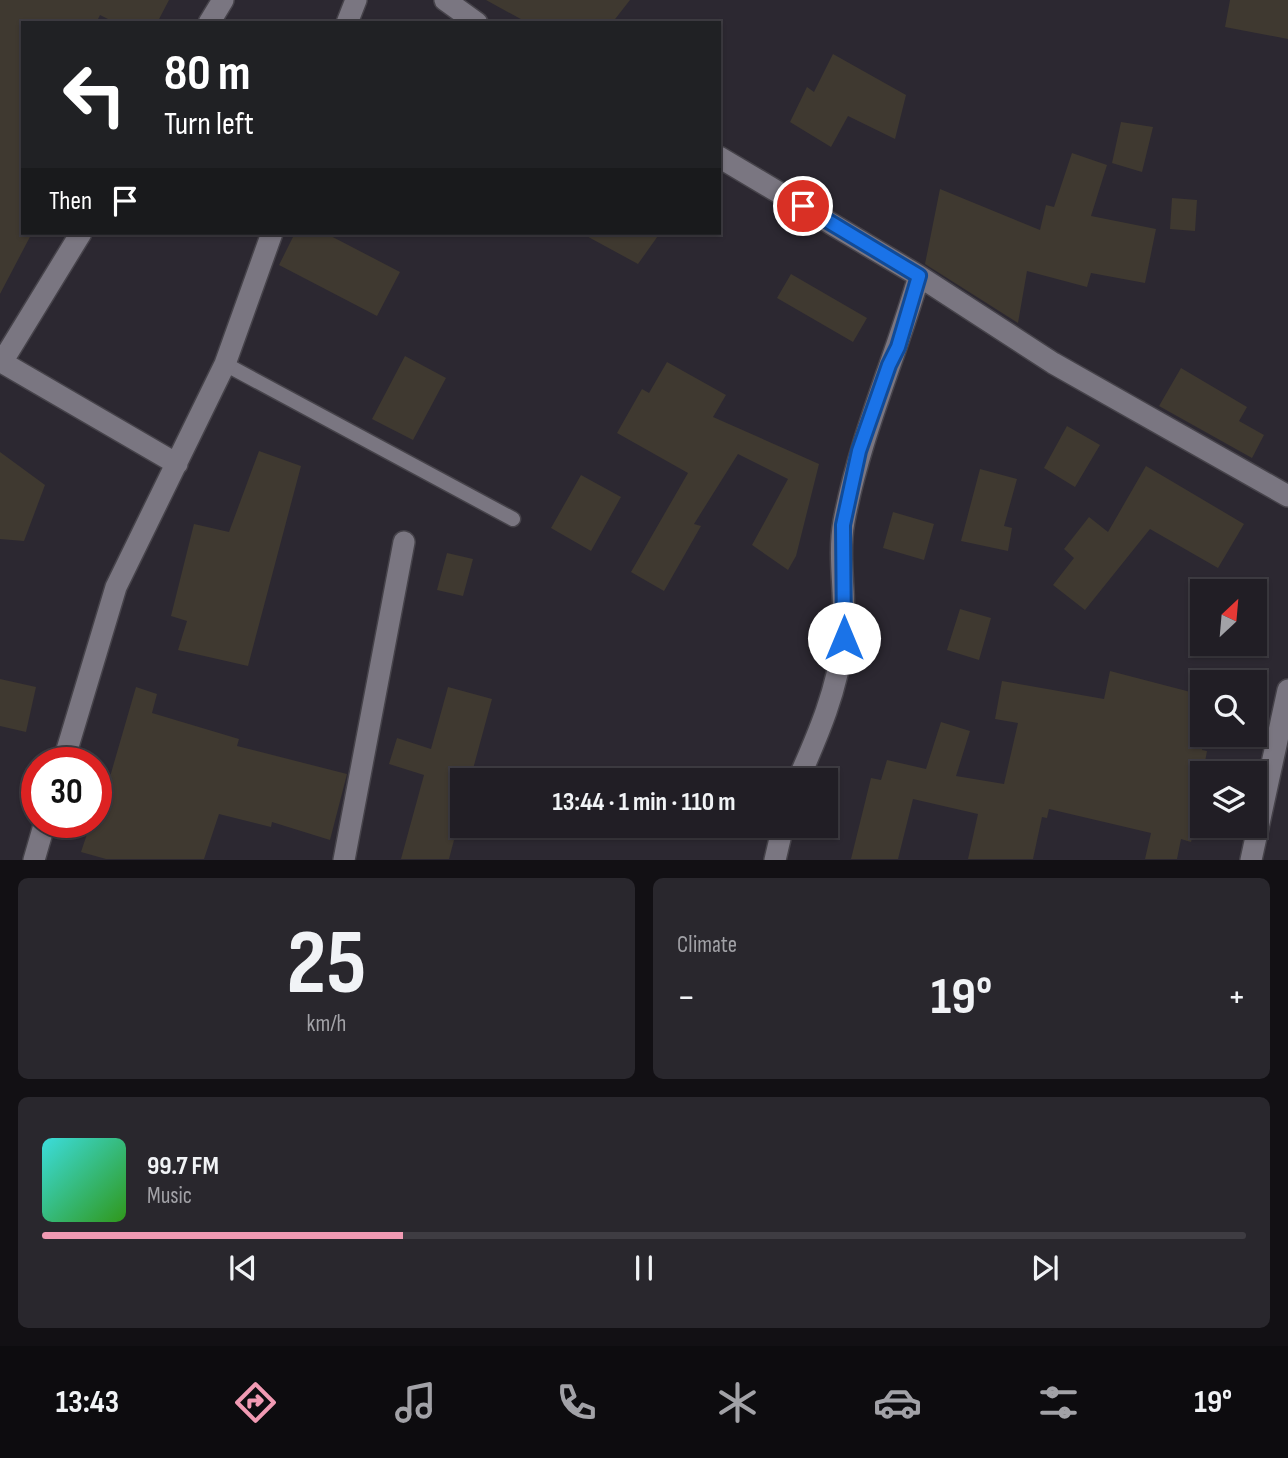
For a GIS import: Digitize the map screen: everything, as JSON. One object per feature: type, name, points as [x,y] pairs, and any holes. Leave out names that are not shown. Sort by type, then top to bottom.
[{"type":"street","points":[[210,21],[223,0]]},
{"type":"street","points":[[349,21],[356,0]]},
{"type":"street","points":[[445,0],[474,21]]},
{"type":"street","points":[[721,158],[919,276],[1053,363],[1288,496]]},
{"type":"street","points":[[80,235],[1,362],[177,464]]},
{"type":"street","points":[[68,747],[116,587],[225,363],[271,235]]},
{"type":"street","points":[[803,768],[834,690],[844,638],[843,525],[859,451],[889,365],[898,347],[919,276]]},
{"type":"street","points":[[344,859],[404,542]]},
{"type":"street","points":[[1251,859],[1288,690]]},
{"type":"street","points":[[34,859],[40,838]]},
{"type":"street","points":[[775,859],[780,838]]},
{"type":"lane","points":[[225,363],[513,519]]},
{"type":"building","points":[[0,0],[169,0],[158,21],[112,21],[100,15],[97,21],[21,21],[21,235],[31,235],[0,294]]},
{"type":"building","points":[[486,0],[630,0],[614,21],[524,21]]},
{"type":"building","points":[[1230,0],[1288,0],[1288,39],[1225,27]]},
{"type":"building","points":[[833,54],[906,95],[895,139],[848,116],[831,147],[790,122],[807,87],[814,92]]},
{"type":"building","points":[[1121,122],[1153,127],[1142,172],[1112,163]]},
{"type":"building","points":[[1072,153],[1107,165],[1091,216],[1156,229],[1145,283],[1091,273],[1087,287],[1027,271],[1018,323],[925,264],[940,189],[1040,230],[1046,205],[1054,207]]},
{"type":"building","points":[[1172,198],[1197,200],[1195,231],[1170,229]]},
{"type":"building","points":[[294,235],[329,235],[400,272],[377,316],[279,265]]},
{"type":"building","points":[[585,235],[659,235],[638,264]]},
{"type":"building","points":[[791,274],[867,318],[853,342],[777,298]]},
{"type":"building","points":[[405,356],[446,378],[413,440],[372,419]]},
{"type":"building","points":[[667,362],[726,395],[713,417],[819,464],[796,556],[788,570],[752,545],[788,479],[738,454],[694,524],[701,526],[664,591],[631,572],[688,473],[617,433],[642,389],[649,393]]},
{"type":"building","points":[[1181,368],[1247,407],[1239,421],[1264,435],[1252,458],[1159,406]]},
{"type":"building","points":[[1067,426],[1100,445],[1075,487],[1044,468]]},
{"type":"building","points":[[259,451],[301,466],[248,666],[178,650],[187,621],[171,616],[194,524],[229,532]]},
{"type":"building","points":[[0,452],[45,485],[24,541],[0,539]]},
{"type":"building","points":[[1146,466],[1244,524],[1218,568],[1150,529],[1085,610],[1053,585],[1074,558],[1064,549],[1089,517],[1108,532]]},
{"type":"building","points":[[980,469],[1017,479],[1004,526],[1012,528],[1008,551],[961,541]]},
{"type":"building","points":[[581,475],[621,497],[591,551],[551,528]]},
{"type":"building","points":[[893,512],[934,524],[924,560],[883,548]]},
{"type":"building","points":[[447,553],[473,559],[463,596],[437,590]]},
{"type":"building","points":[[960,609],[991,618],[979,660],[947,650]]},
{"type":"building","points":[[1110,671],[1190,692],[1190,747],[1203,747],[1202,750],[1207,751],[1205,761],[1190,761],[1192,838],[1191,842],[1181,839],[1177,859],[1145,859],[1151,833],[1049,809],[1047,818],[1042,817],[1033,859],[968,859],[978,814],[913,799],[898,859],[851,859],[871,778],[881,780],[887,760],[926,769],[941,722],[970,731],[956,776],[1004,784],[1018,723],[995,719],[1002,681],[1104,699]]},
{"type":"building","points":[[0,679],[36,687],[26,732],[0,726]]},
{"type":"building","points":[[136,687],[157,694],[152,713],[239,739],[237,746],[347,774],[330,840],[272,822],[271,827],[219,814],[204,859],[106,859],[81,852],[86,838],[112,838],[112,770]]},
{"type":"building","points":[[448,687],[492,699],[473,768],[450,768],[450,838],[455,838],[449,859],[401,859],[424,775],[389,764],[397,738],[431,749]]},
{"type":"route","points":[[803,206],[919,276],[898,347],[889,365],[859,451],[843,525],[844,638]]}]
